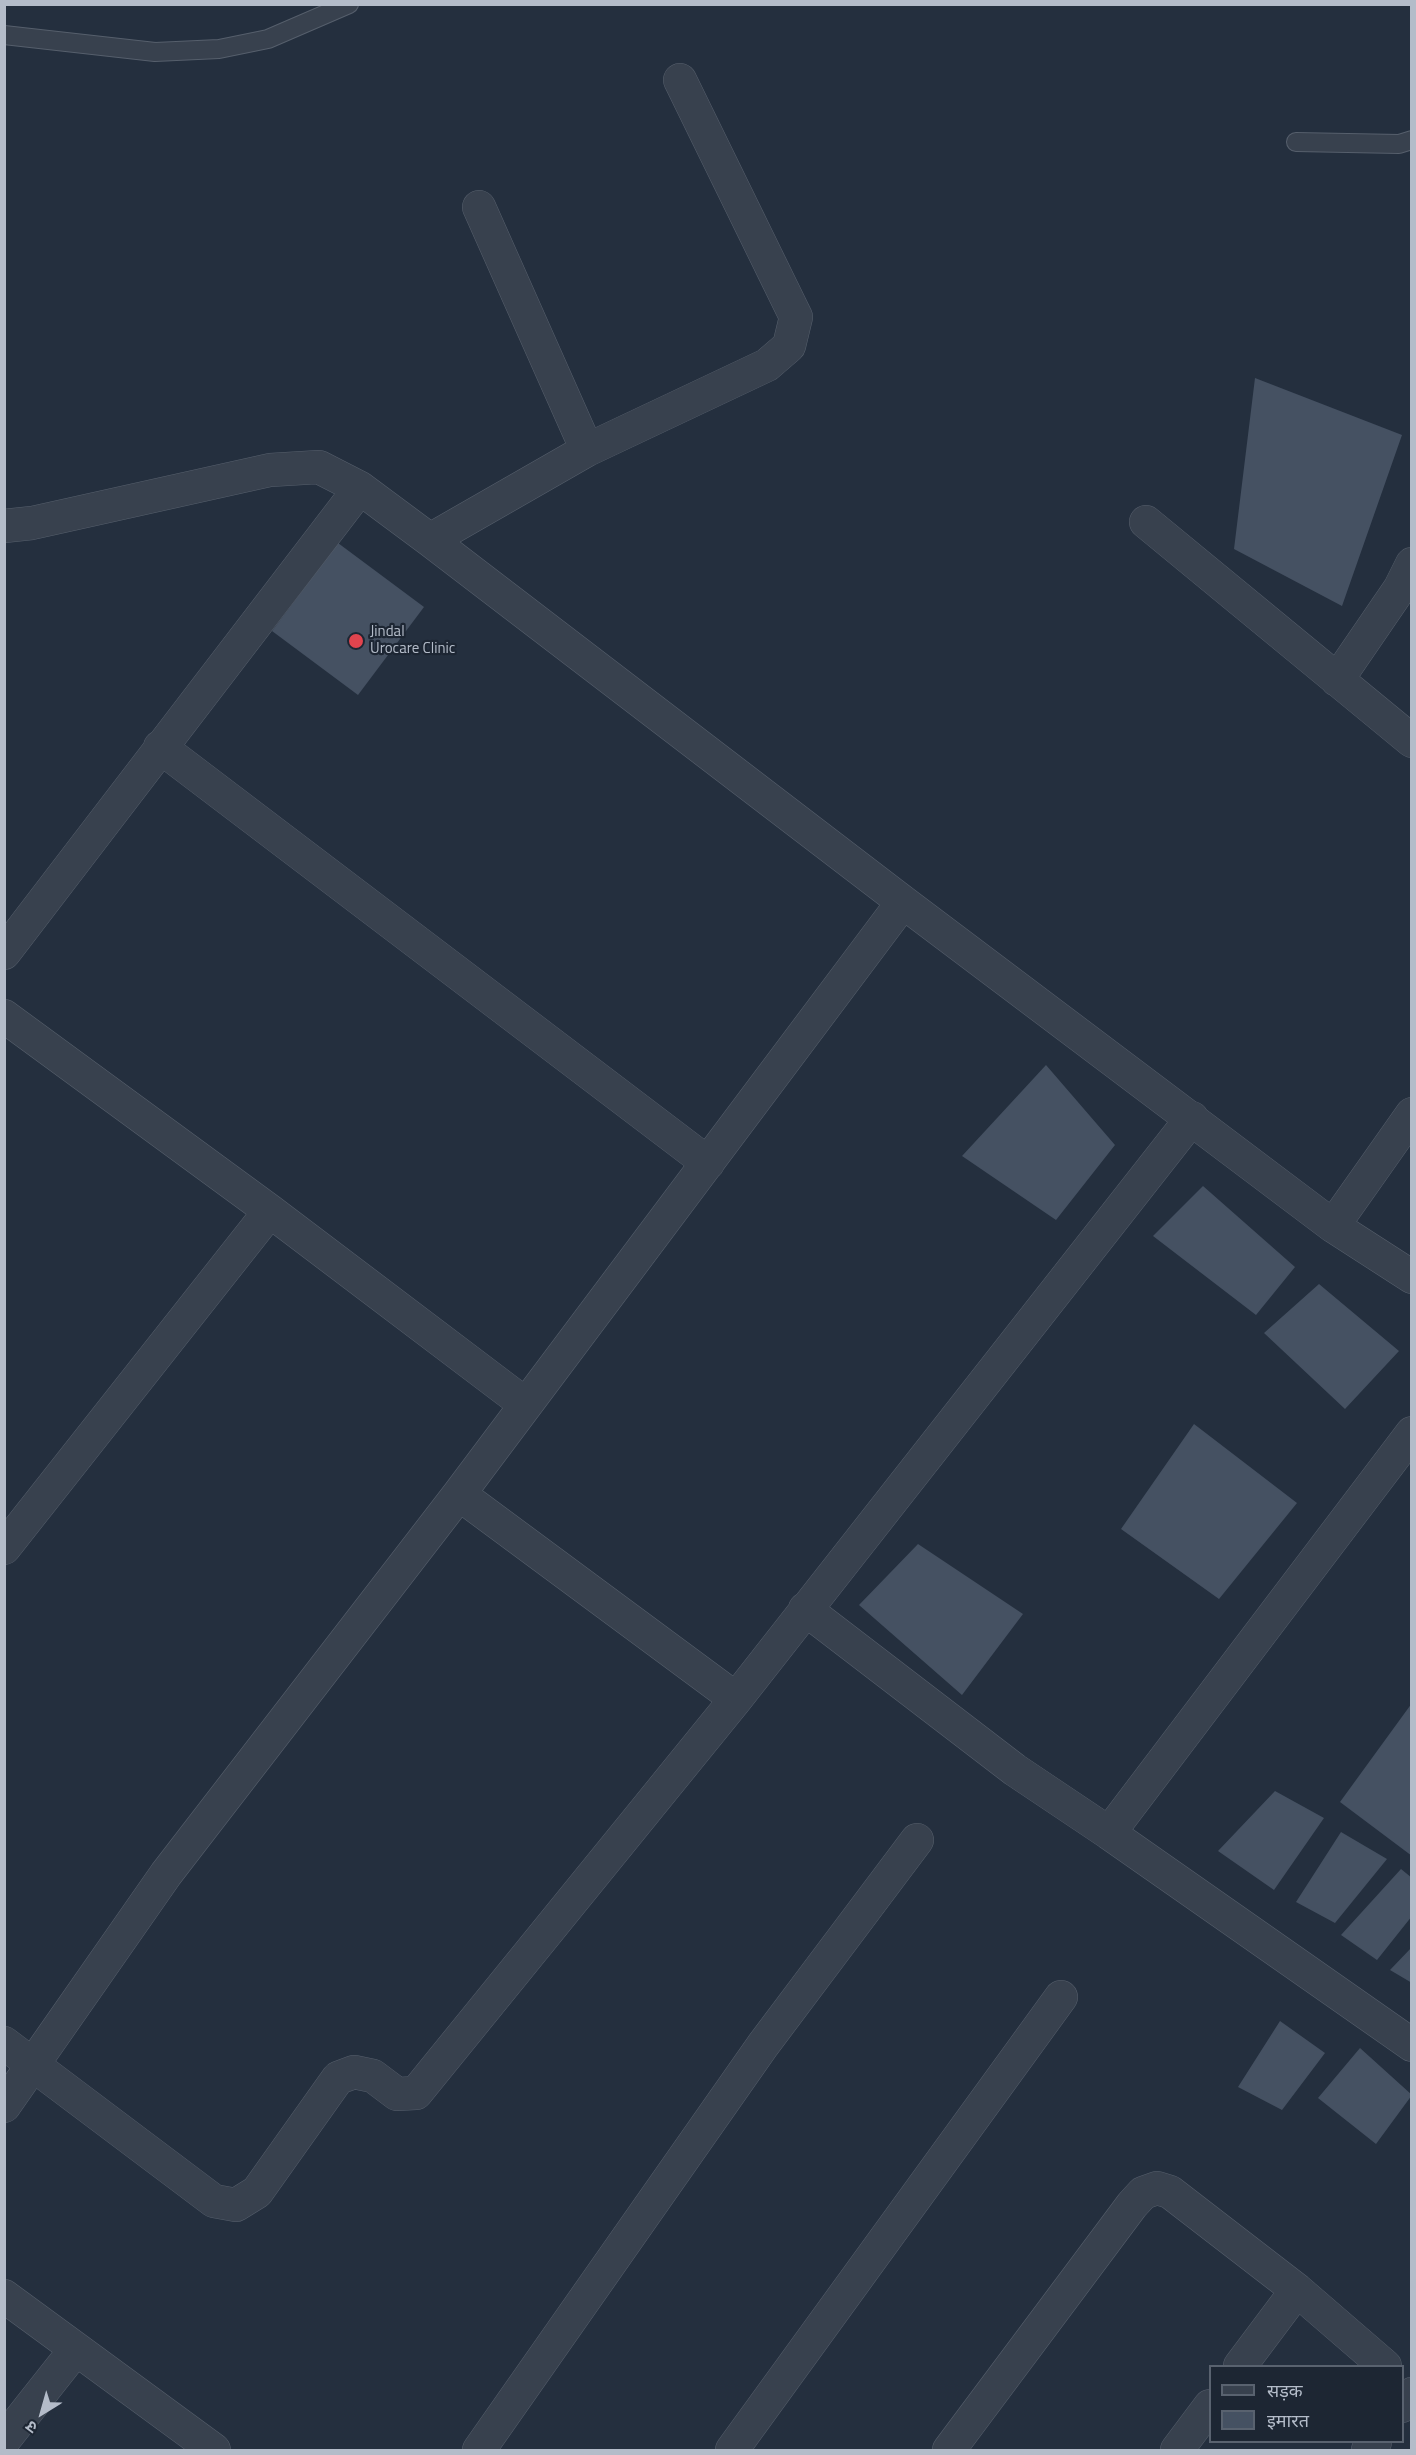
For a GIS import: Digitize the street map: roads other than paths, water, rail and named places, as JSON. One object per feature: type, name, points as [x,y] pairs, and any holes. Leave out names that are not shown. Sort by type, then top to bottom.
[{"type":"street","points":[[430,540],[587,450],[767,365],[789,346],[796,317],[680,80]]},
{"type":"street","points":[[479,207],[587,450]]},
{"type":"street","points":[[4,526],[32,523],[270,470],[319,467],[360,488],[1333,1226],[1412,1277]]},
{"type":"street","points":[[4,953],[360,488]]},
{"type":"street","points":[[1146,522],[1412,741]]},
{"type":"street","points":[[1337,680],[1400,588],[1412,564]]},
{"type":"street","points":[[160,747],[708,1163]]},
{"type":"street","points":[[4,2106],[166,1874],[459,1494],[903,902]]},
{"type":"street","points":[[4,1016],[270,1211],[525,1404]]},
{"type":"street","points":[[1333,1226],[1412,1114]]},
{"type":"street","points":[[4,2043],[214,2201],[236,2205],[257,2192],[338,2078],[354,2072],[373,2076],[397,2094],[416,2094],[736,1699],[1192,1118]]},
{"type":"street","points":[[4,1548],[270,1211]]},
{"type":"street","points":[[1109,1833],[1412,1433]]},
{"type":"street","points":[[459,1494],[736,1699]]},
{"type":"street","points":[[805,1609],[1014,1770],[1109,1833],[1412,2044]]},
{"type":"street","points":[[479,2451],[763,2045],[917,1840]]},
{"type":"street","points":[[732,2451],[1061,1997]]},
{"type":"street","points":[[949,2451],[1143,2193],[1157,2188],[1170,2192],[1297,2290],[1383,2365]]},
{"type":"street","points":[[1241,2365],[1297,2290]]},
{"type":"street","points":[[4,2296],[214,2451]]},
{"type":"street","points":[[4,2440],[76,2349]]},
{"type":"street","points":[[1177,2451],[1209,2407]]},
{"type":"lane","points":[[4,35],[155,52],[219,49],[268,39],[349,4]]},
{"type":"lane","points":[[1296,142],[1399,144],[1412,140]]},
{"type":"place","name":"Jindal Urocare Clinic","points":[[356,641]]}]
